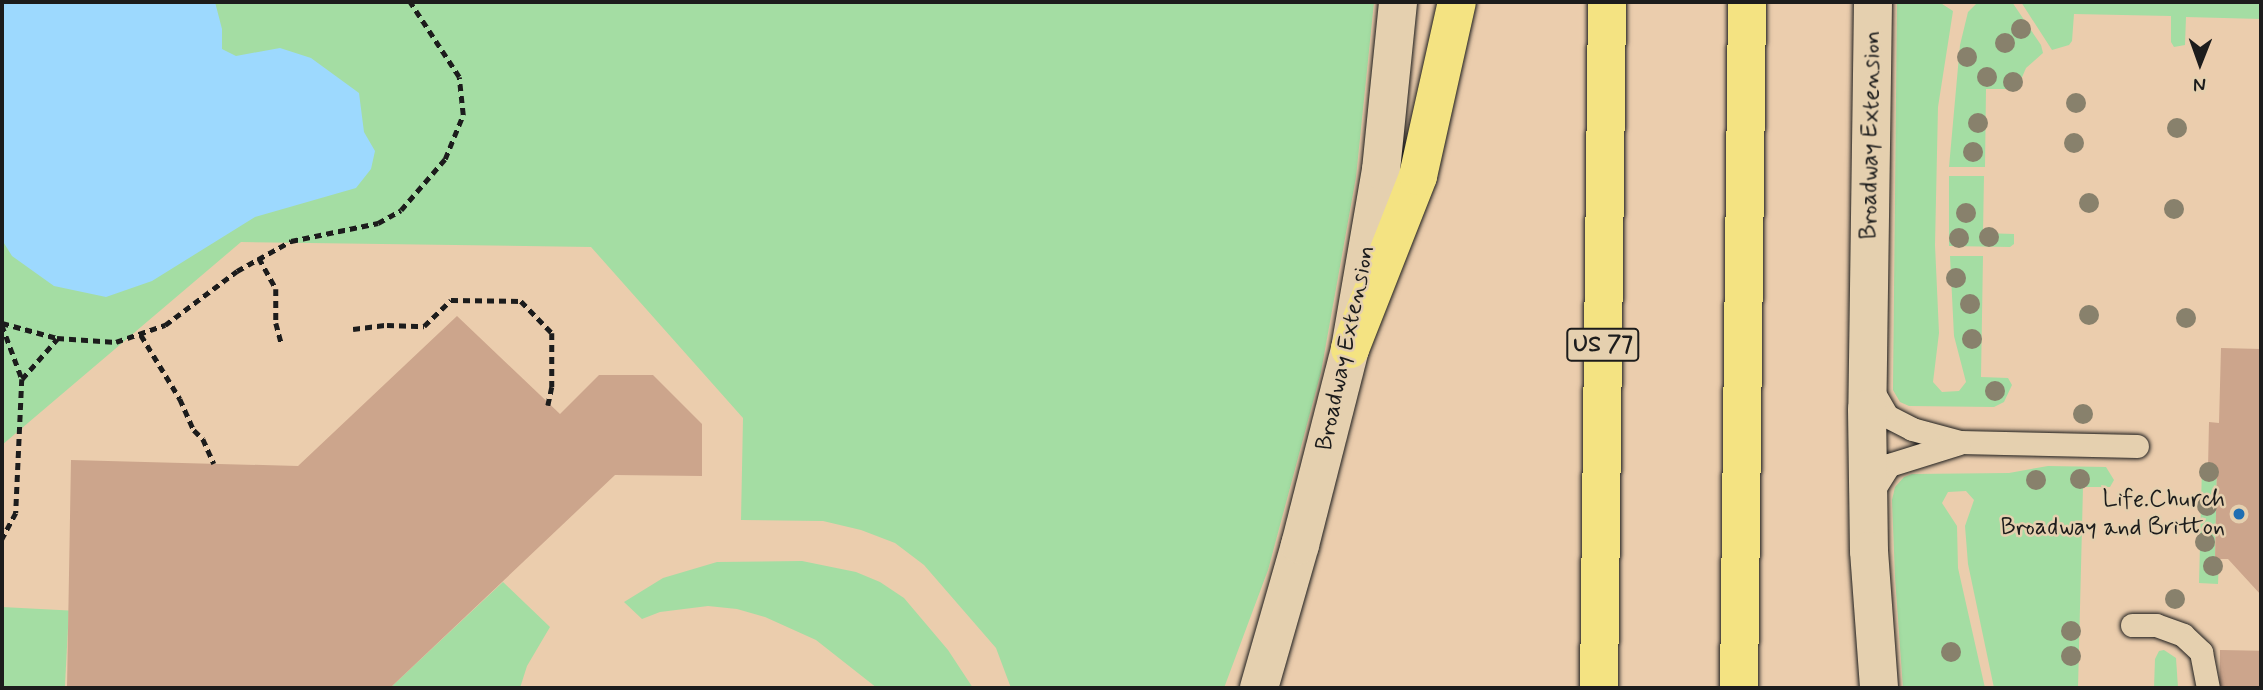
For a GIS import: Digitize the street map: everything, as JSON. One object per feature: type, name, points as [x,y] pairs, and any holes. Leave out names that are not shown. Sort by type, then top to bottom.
[{"type":"highway","points":[[1350,349],[1418,176],[1457,2]]},
{"type":"highway","name":"US 77","points":[[1598,688],[1607,2]]},
{"type":"highway","points":[[1739,688],[1747,2]]},
{"type":"highway","points":[[1741,576],[1759,688]]},
{"type":"main road","name":"Broadway Extension","points":[[1259,688],[1300,545],[1350,349],[1381,170],[1398,2]]},
{"type":"main road","name":"Broadway Extension","points":[[1873,2],[1867,381],[1868,498],[1879,688]]},
{"type":"lane","points":[[1867,381],[1887,416],[1912,429],[1960,442],[2137,446]]},
{"type":"lane","points":[[1868,498],[1889,465],[1960,442]]},
{"type":"lane","points":[[2132,625],[2156,625],[2183,635],[2201,652],[2207,688]]},
{"type":"path","points":[[2,539],[16,513],[22,379],[2,324],[57,338],[116,342],[165,325],[260,258],[291,241],[316,233],[378,223],[401,210],[445,159],[463,115],[459,77],[410,2]]},
{"type":"path","points":[[260,258],[276,289],[276,323],[282,345]]},
{"type":"path","points":[[354,329],[387,325],[424,326],[451,300],[521,301],[552,333],[552,387],[548,406]]},
{"type":"path","points":[[140,334],[180,399],[194,430],[204,439],[214,464]]},
{"type":"path","points":[[22,379],[57,338]]},
{"type":"green space","points":[[2,2],[1374,2],[1356,177],[1321,372],[1268,570],[1224,688],[1011,688],[996,648],[924,565],[895,543],[861,530],[823,521],[741,520],[743,418],[591,247],[241,242],[2,445]]},
{"type":"green space","points":[[1897,2],[1939,2],[1953,11],[1938,107],[1935,245],[1939,333],[1933,382],[1942,392],[1959,391],[1966,382],[1954,336],[1950,256],[1983,256],[1981,377],[2008,378],[2012,385],[2004,402],[1994,407],[1909,406],[1900,402],[1893,390]]},
{"type":"green space","points":[[1978,2],[2012,2],[2041,45],[2043,53],[2026,68],[2017,89],[1986,89],[1985,167],[1949,167],[1960,45],[1968,12]]},
{"type":"green space","points":[[2021,2],[2261,2],[2261,19],[2186,17],[2185,45],[2174,47],[2171,42],[2171,16],[2074,14],[2072,41],[2069,45],[2052,50]]},
{"type":"green space","points":[[1949,176],[1984,176],[1983,233],[2014,234],[2014,244],[2010,247],[1949,246]]},
{"type":"green space","points":[[2048,466],[2106,467],[2114,480],[2110,487],[2083,487],[2078,688],[1994,688],[1968,564],[1965,526],[1974,500],[1966,491],[1948,492],[1942,503],[1957,526],[1958,568],[1985,688],[1903,688],[1895,577],[1892,500],[1895,487],[1904,477],[1912,474],[2009,473]]},
{"type":"green space","points":[[2202,467],[2217,468],[2215,558],[2219,559],[2218,584],[2199,583]]},
{"type":"green space","points":[[802,561],[856,572],[880,582],[904,598],[948,650],[973,688],[877,688],[816,640],[765,617],[737,609],[708,606],[660,612],[642,619],[624,602],[663,578],[717,562]]},
{"type":"green space","points":[[503,582],[550,627],[527,666],[520,688],[390,688]]},
{"type":"green space","points":[[2,607],[69,611],[65,688],[2,688]]},
{"type":"green space","points":[[2164,650],[2176,658],[2178,688],[2154,688],[2155,659],[2159,651]]},
{"type":"water","points":[[2,2],[215,2],[222,29],[222,49],[236,56],[280,48],[311,58],[359,93],[364,132],[375,151],[371,169],[356,188],[255,217],[152,281],[106,297],[54,286],[12,256],[2,240]]},
{"type":"building","points":[[457,316],[560,414],[599,375],[653,375],[702,424],[702,476],[615,475],[390,688],[67,688],[71,460],[298,466]]},
{"type":"building","name":"Life.Church Broadway and Britton","points":[[2221,348],[2261,349],[2261,595],[2228,559],[2215,559],[2217,468],[2208,468],[2209,422],[2219,423]]},
{"type":"building","points":[[2220,650],[2261,651],[2260,688],[2219,688]]},
{"type":"place","name":"Life.Church Broadway and Britton","points":[[2239,514]]}]
